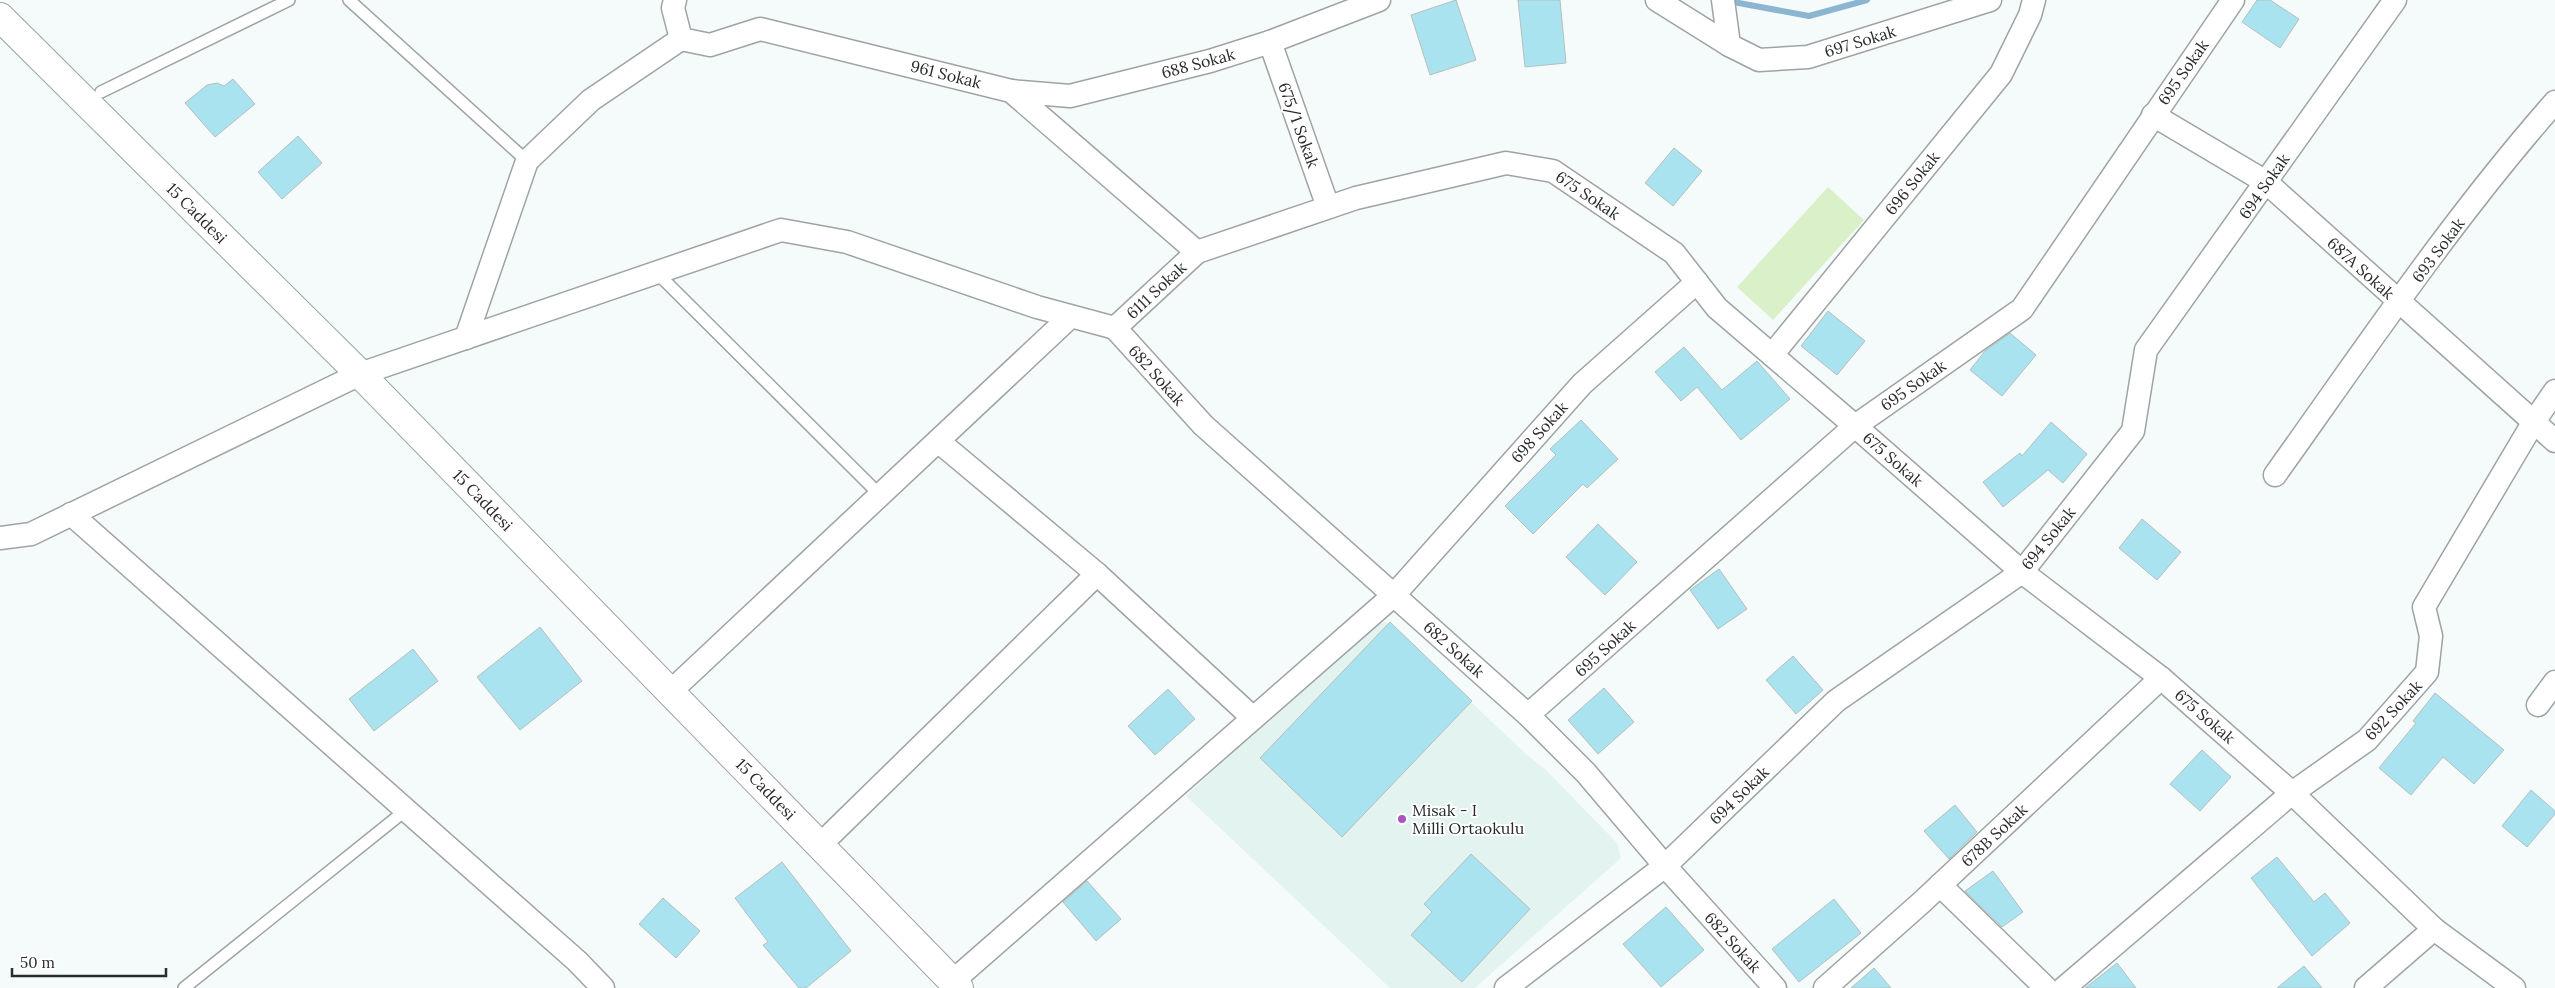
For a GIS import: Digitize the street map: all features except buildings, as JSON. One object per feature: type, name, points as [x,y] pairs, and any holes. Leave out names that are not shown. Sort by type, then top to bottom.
[{"type":"street","points":[[466,338],[527,161],[591,100],[681,39],[673,8],[675,0]]},
{"type":"street","name":"688 Sokak","points":[[1011,91],[1070,96],[1210,61],[1270,42],[1379,0]]},
{"type":"street","points":[[1657,0],[1729,45]]},
{"type":"street","name":"697 Sokak","points":[[1729,45],[1759,60],[1808,57],[1990,0]]},
{"type":"street","name":"696 Sokak","points":[[1772,355],[2001,74],[2030,15],[2034,0]]},
{"type":"street","name":"695 Sokak","points":[[1528,715],[1855,426],[2022,308],[2153,114],[2233,0]]},
{"type":"street","name":"694 Sokak","points":[[1506,988],[1665,866],[1836,701],[2022,572],[2133,431],[2146,350],[2394,0]]},
{"type":"street","points":[[1724,7],[1729,45]]},
{"type":"street","name":"15 Caddesi","points":[[0,17],[360,374],[820,845],[952,986]]},
{"type":"street","name":"961 Sokak","points":[[681,39],[710,45],[760,29],[1011,91],[1197,252]]},
{"type":"street","name":"675/1 Sokak","points":[[1270,42],[1328,207]]},
{"type":"street","name":"693 Sokak","points":[[2275,475],[2399,302],[2512,152],[2555,102]]},
{"type":"street","name":"687A Sokak","points":[[2153,114],[2266,182],[2555,441]]},
{"type":"street","name":"675 Sokak","points":[[1197,252],[1356,198],[1506,163],[1553,171],[1674,253],[1717,308],[2022,572],[2161,678],[2292,793],[2434,928],[2514,988]]},
{"type":"street","points":[[0,538],[31,534],[360,374],[781,230],[847,242],[1037,307],[1115,328]]},
{"type":"street","name":"6111 Sokak","points":[[1115,328],[1197,252]]},
{"type":"street","name":"698 Sokak","points":[[952,986],[1394,595],[1582,384],[1696,282]]},
{"type":"street","points":[[670,692],[1070,317]]},
{"type":"street","name":"682 Sokak","points":[[1115,328],[1203,426],[1528,715],[1586,773],[1665,866],[1775,988]]},
{"type":"street","name":"692 Sokak","points":[[2064,988],[2292,793],[2367,740],[2428,672],[2431,636],[2424,607],[2533,422],[2555,390]]},
{"type":"street","points":[[938,440],[1097,574],[1253,718]]},
{"type":"street","points":[[71,514],[577,960],[603,988]]},
{"type":"street","points":[[820,845],[1097,574]]},
{"type":"street","name":"678B Sokak","points":[[1826,988],[1826,985],[1940,885],[2161,678]]},
{"type":"street","points":[[2538,705],[2555,682]]},
{"type":"street","points":[[1940,885],[2046,988]]},
{"type":"street","points":[[2366,988],[2434,928]]},
{"type":"lane","points":[[100,92],[289,0]]},
{"type":"lane","points":[[349,0],[527,161]]},
{"type":"lane","points":[[657,273],[880,495]]},
{"type":"lane","points":[[184,988],[406,810]]},
{"type":"shaded area","name":"Misak - I Milli Ortaokulu","points":[[1386,622],[1527,755],[1546,770],[1617,843],[1621,858],[1475,988],[1390,988],[1186,796],[1365,629]]},
{"type":"green space","points":[[1828,187],[1864,220],[1773,320],[1737,287]]},
{"type":"waterway","points":[[1728,1],[1809,16],[1867,0]]},
{"type":"place","name":"Misak - I Milli Ortaokulu","points":[[1402,819]]}]
